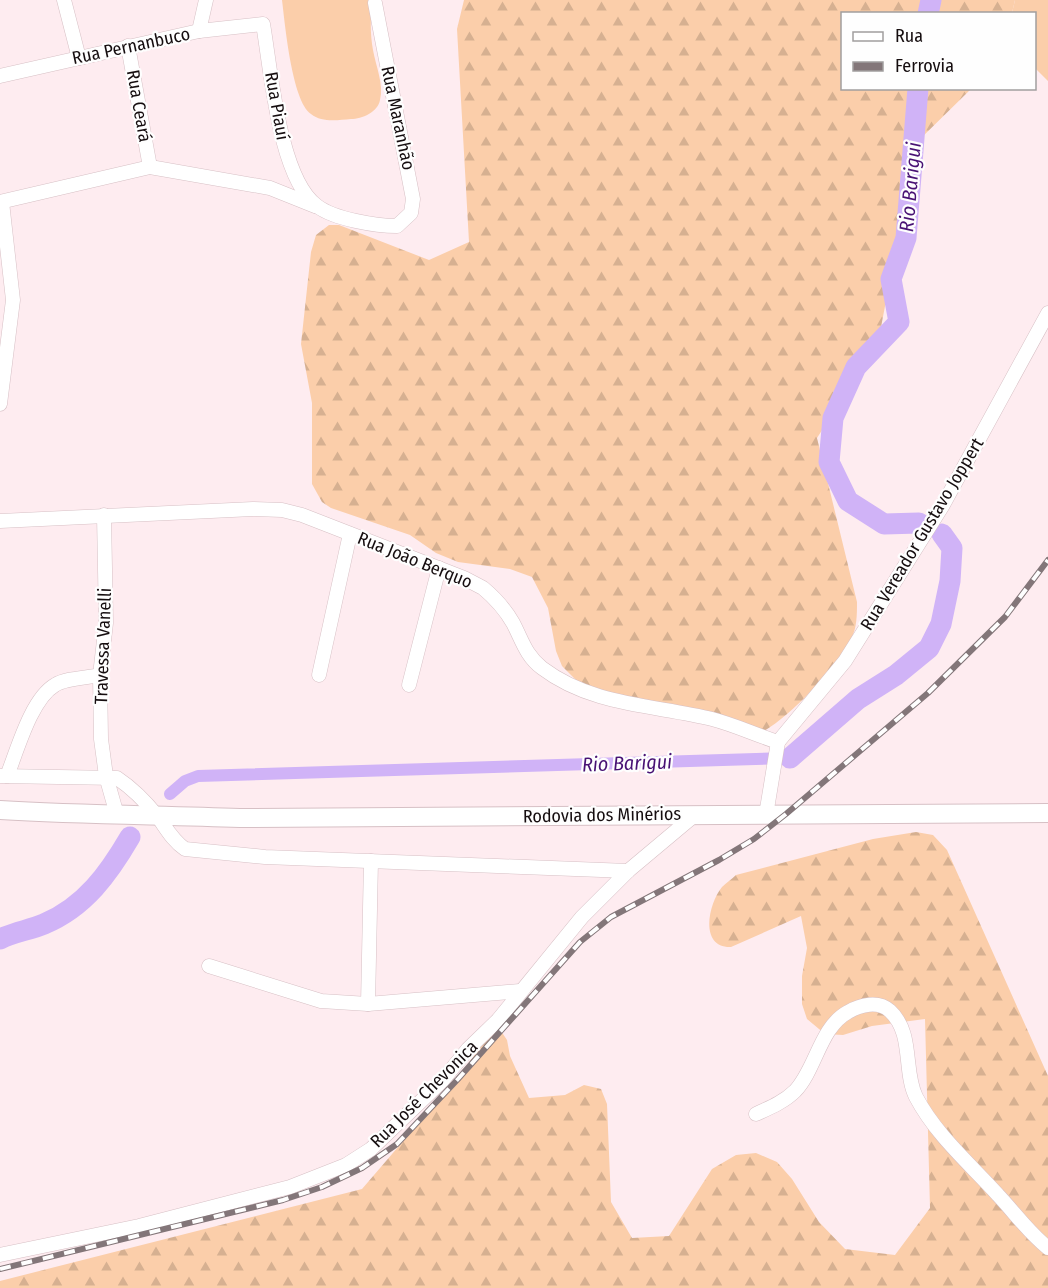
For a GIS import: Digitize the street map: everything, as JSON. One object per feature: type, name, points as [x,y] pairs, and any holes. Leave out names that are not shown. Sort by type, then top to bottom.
[{"type":"main road","name":"Rodovia dos Minérios","points":[[0,810],[117,815],[363,818],[1048,813]]},
{"type":"street","points":[[64,0],[79,57]]},
{"type":"street","points":[[199,31],[206,0]]},
{"type":"street","name":"Rua Maranhão","points":[[317,207],[377,226],[397,226],[411,213],[413,199],[375,3]]},
{"type":"street","name":"Rua Pernanbuco","points":[[0,76],[199,31],[263,24]]},
{"type":"street","name":"Rua Piauí","points":[[263,24],[286,153],[300,186],[317,207]]},
{"type":"street","name":"Rua Ceará","points":[[128,46],[150,166]]},
{"type":"street","points":[[0,404],[13,300],[1,202],[150,166],[270,188],[317,207]]},
{"type":"street","name":"Rua Vereador Gustavo Joppert","points":[[778,742],[845,661],[864,632],[943,505],[1048,313]]},
{"type":"street","name":"Rua João Berquo","points":[[0,521],[104,515],[282,510],[439,568],[483,588],[498,600],[512,621],[525,651],[541,667],[562,681],[615,702],[715,720],[778,742]]},
{"type":"street","name":"Travessa Vanelli","points":[[104,515],[106,623],[100,675],[101,739],[106,776],[117,815]]},
{"type":"street","points":[[319,675],[350,534]]},
{"type":"street","points":[[409,685],[439,568]]},
{"type":"street","points":[[100,675],[55,684],[44,695],[33,712],[4,776],[106,776],[117,778],[131,788],[156,814],[177,843],[185,849],[265,857],[628,871]]},
{"type":"street","points":[[766,815],[778,742]]},
{"type":"street","name":"Rua José Chevonica","points":[[0,1255],[139,1226],[290,1187],[346,1165],[371,1149],[397,1127],[498,1020],[582,917],[628,871],[697,814]]},
{"type":"street","points":[[368,1004],[371,861]]},
{"type":"street","points":[[210,966],[321,1001],[368,1004],[520,991]]},
{"type":"street","points":[[756,1114],[775,1106],[795,1091],[811,1068],[832,1026],[844,1014],[868,1005],[876,1005],[889,1010],[903,1036],[915,1096],[933,1125],[1004,1200],[1030,1233],[1048,1248]]},
{"type":"green space","points":[[282,0],[373,0],[371,38],[381,94],[379,104],[373,111],[360,118],[330,120],[315,117],[304,106],[290,61]]},
{"type":"green space","points":[[464,0],[1015,0],[1012,12],[841,12],[841,90],[970,90],[916,143],[878,343],[817,438],[857,602],[854,630],[844,651],[812,690],[800,703],[764,731],[614,697],[577,681],[562,666],[556,651],[548,608],[532,577],[510,569],[458,562],[436,553],[410,535],[331,508],[322,502],[312,484],[312,403],[301,344],[311,252],[316,235],[329,225],[339,225],[429,260],[469,242],[457,29]]},
{"type":"green space","points":[[1015,0],[1048,0],[1048,81],[1036,69],[1036,12],[1012,12]]},
{"type":"green space","points":[[916,832],[933,835],[947,850],[1048,1076],[1048,1288],[0,1288],[0,1281],[362,1189],[453,1083],[483,1044],[492,1034],[501,1031],[507,1040],[510,1056],[529,1098],[565,1095],[584,1085],[601,1089],[607,1104],[611,1202],[632,1238],[669,1236],[712,1169],[736,1155],[756,1153],[777,1162],[792,1179],[819,1222],[845,1249],[895,1255],[930,1208],[925,1019],[872,1026],[843,1035],[825,1034],[807,1019],[802,1004],[802,976],[807,948],[801,916],[731,947],[721,945],[714,940],[709,924],[717,894],[736,875],[873,839]]},
{"type":"waterway","name":"Rio Barigui","points":[[928,12],[931,0]]},
{"type":"waterway","name":"Rio Barigui","points":[[918,90],[906,238],[891,279],[899,322],[856,367],[833,418],[829,462],[848,501],[884,524],[919,523]]},
{"type":"waterway","name":"Rio Barigui","points":[[790,758],[858,699],[896,675],[929,648],[941,624],[950,581],[952,548],[942,534]]},
{"type":"waterway","name":"Rio Barigui","points":[[170,794],[185,781],[198,776],[790,758]]},
{"type":"waterway","name":"Rio Barigui","points":[[0,939],[44,924],[72,908],[95,888],[130,837]]},
{"type":"railway","points":[[0,1269],[283,1200],[322,1187],[362,1168],[397,1144],[580,942],[611,917],[719,860],[754,839],[786,814],[928,693],[1005,617],[1048,560]]}]
